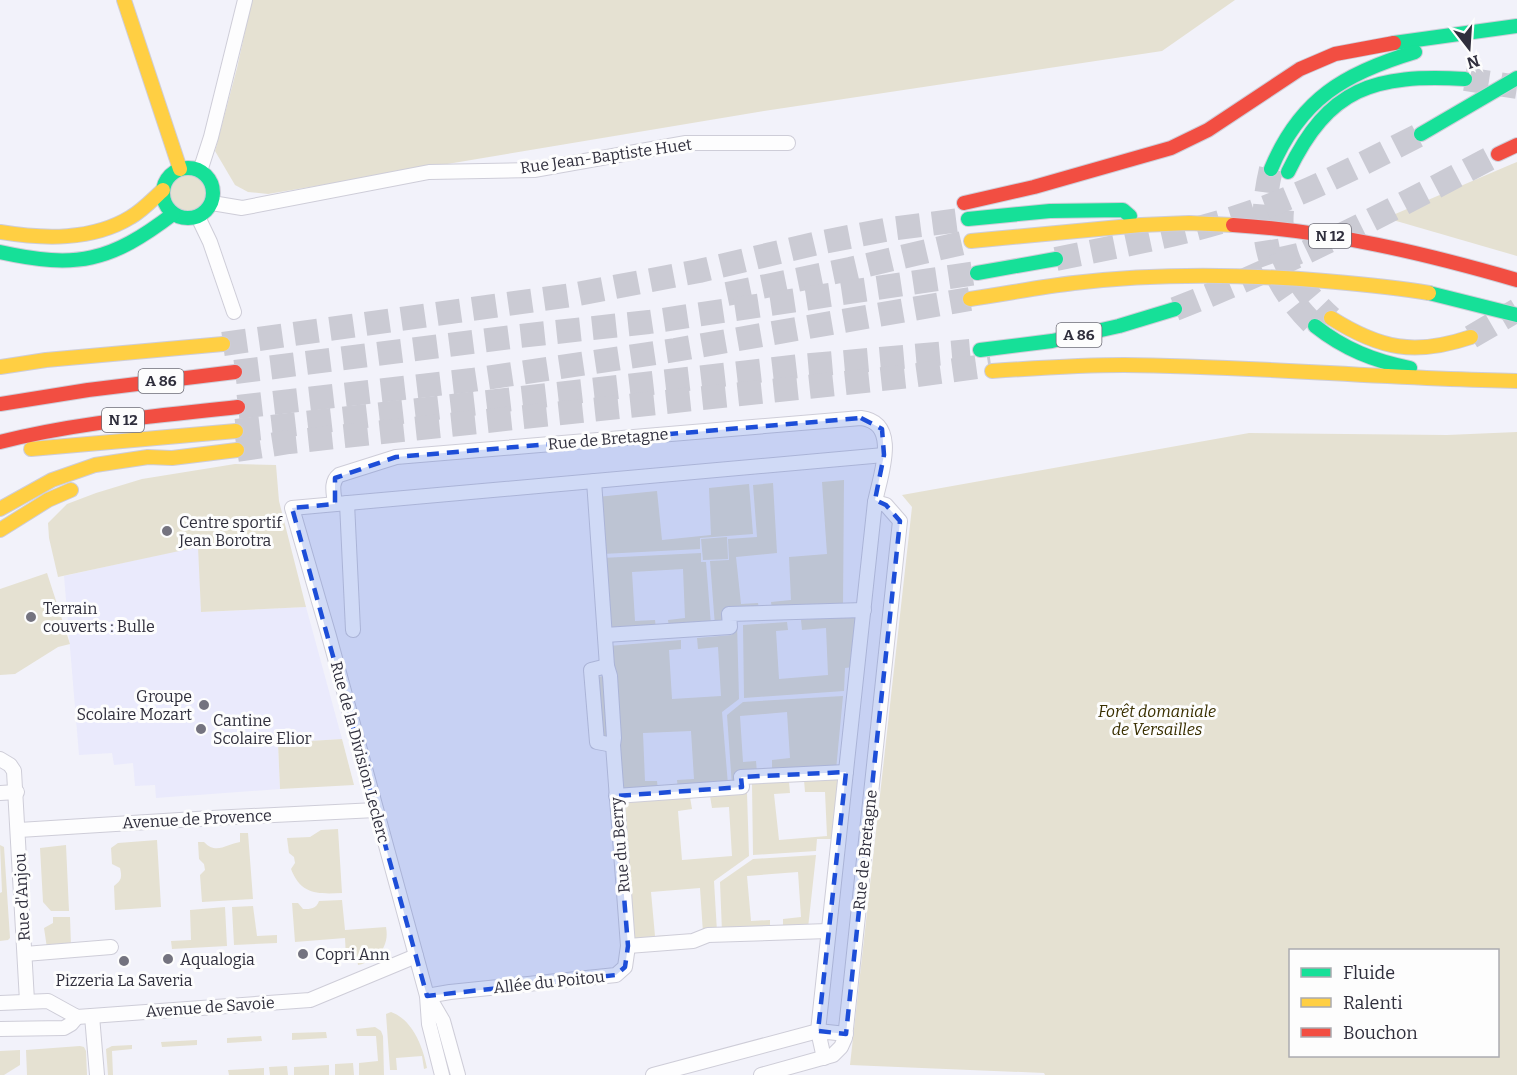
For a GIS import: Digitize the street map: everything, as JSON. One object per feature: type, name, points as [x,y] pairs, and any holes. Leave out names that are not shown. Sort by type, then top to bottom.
[{"type":"main road","points":[[124,0],[180,169]]},
{"type":"main road","points":[[964,203],[1097,170],[1180,144],[1208,130],[1300,69],[1335,54],[1380,45],[1517,26]]},
{"type":"main road","points":[[1271,169],[1290,131],[1305,112],[1315,101],[1344,79],[1382,62],[1410,54],[1517,33]]},
{"type":"main road","points":[[1288,172],[1299,149],[1318,121],[1347,98],[1381,82],[1400,78],[1420,76],[1465,79]]},
{"type":"main road","points":[[1421,134],[1517,78]]},
{"type":"main road","points":[[1498,154],[1517,145]]},
{"type":"main road","points":[[0,232],[40,236],[86,233],[109,227],[130,218],[163,190],[170,176],[180,169],[190,168],[200,171],[211,181],[214,196],[209,209],[198,217],[188,219],[173,214],[165,203],[163,190]]},
{"type":"main road","points":[[968,219],[1050,211],[1123,210],[1139,224]]},
{"type":"main road","points":[[0,252],[34,258],[90,259],[118,250],[142,237],[173,214]]},
{"type":"main road","name":"N 12","points":[[971,240],[1139,224],[1222,224],[1318,234],[1450,260],[1517,280]]},
{"type":"main road","points":[[977,273],[1056,259]]},
{"type":"main road","points":[[970,299],[1074,283],[1214,275],[1287,278],[1380,286],[1427,293],[1517,315]]},
{"type":"main road","name":"A 86","points":[[980,350],[1052,341],[1179,314],[1105,343]]},
{"type":"main road","points":[[1331,318],[1365,338],[1401,348],[1416,350],[1438,348],[1471,337]]},
{"type":"main road","points":[[1315,326],[1349,350],[1382,362],[1444,373],[1517,379]]},
{"type":"main road","points":[[0,367],[46,360],[223,344]]},
{"type":"main road","points":[[1065,352],[992,368],[1138,365],[1451,381],[1517,379]]},
{"type":"main road","points":[[0,356],[39,355],[46,360]]},
{"type":"main road","name":"A 86","points":[[0,404],[88,390],[235,372]]},
{"type":"main road","name":"N 12","points":[[5,441],[99,423],[238,407]]},
{"type":"main road","points":[[5,441],[30,449],[236,431]]},
{"type":"main road","points":[[0,510],[52,480],[96,465],[148,457],[172,458],[237,450]]},
{"type":"main road","points":[[108,477],[172,458]]},
{"type":"main road","points":[[0,530],[48,501],[82,486]]},
{"type":"street","points":[[200,171],[245,0]]},
{"type":"street","name":"Rue Jean-Baptiste Huet","points":[[212,203],[242,208],[429,172],[534,170],[686,143],[788,143]]},
{"type":"street","points":[[198,217],[210,242],[234,312]]},
{"type":"street","name":"Rue de Bretagne","points":[[341,504],[333,483],[335,478],[396,457],[861,418],[868,419],[882,429],[885,439],[884,455],[875,501],[818,1031],[824,1058]]},
{"type":"street","points":[[353,630],[341,504],[884,455]]},
{"type":"street","name":"Rue du Berry","points":[[594,481],[628,946]]},
{"type":"street","name":"Rue de Bretagne","points":[[846,1034],[900,522],[886,505],[875,501]]},
{"type":"street","name":"Rue de la Division Leclerc","points":[[341,504],[292,508],[428,996],[429,1024],[442,1075]]},
{"type":"street","points":[[605,635],[730,627],[729,614],[864,610]]},
{"type":"street","points":[[0,759],[10,765],[14,771],[16,792],[0,793]]},
{"type":"street","points":[[616,796],[742,787],[741,777],[846,772]]},
{"type":"street","name":"Rue d'Anjou","points":[[16,792],[27,1001]]},
{"type":"street","name":"Avenue de Provence","points":[[18,830],[376,810]]},
{"type":"street","points":[[628,946],[693,941],[708,935],[828,931]]},
{"type":"street","name":"Allée du Poitou","points":[[428,996],[616,975],[626,967],[628,946]]},
{"type":"street","points":[[25,954],[111,947]]},
{"type":"street","name":"Avenue de Savoie","points":[[77,1017],[310,1000],[416,956]]},
{"type":"street","name":"Rue de la Division Leclerc","points":[[428,996],[443,1020],[458,1075]]},
{"type":"street","points":[[0,1003],[48,1001],[77,1017],[64,1028],[0,1029]]},
{"type":"street","points":[[28,1028],[52,1020],[61,1008]]},
{"type":"street","points":[[92,1016],[97,1075]]},
{"type":"street","points":[[653,1075],[818,1031],[846,1034],[841,1047],[832,1055],[761,1075]]},
{"type":"highlighted area","points":[[861,418],[882,429],[884,455],[875,500],[886,505],[900,521],[846,1034],[818,1031],[846,772],[741,777],[742,787],[616,796],[628,946],[625,967],[616,975],[427,996],[292,508],[335,504],[335,478],[396,457]]},
{"type":"shaded area","name":"Groupe Scolaire Mozart","points":[[199,546],[201,612],[306,607],[342,739],[278,743],[280,789],[156,798],[155,785],[135,786],[133,763],[114,765],[112,753],[79,755],[64,576]]},
{"type":"green space","points":[[252,0],[1235,0],[1162,51],[764,111],[268,194],[248,192],[235,185],[215,151]]},
{"type":"green space","points":[[1517,162],[1517,256],[1386,218],[1512,164]]},
{"type":"green space","points":[[189,175],[202,181],[208,194],[202,207],[189,213],[176,207],[170,194],[176,181]]},
{"type":"green space","name":"Forêt domaniale de Versailles","points":[[1517,432],[1517,1075],[1045,1075],[1044,1073],[850,1065],[912,507],[902,495],[1249,433],[1447,435]]},
{"type":"green space","name":"Centre sportif Jean Borotra","points":[[235,464],[276,465],[279,501],[306,607],[201,612],[198,547],[58,577],[48,523],[67,504],[142,479]]},
{"type":"green space","points":[[844,480],[843,606],[772,609],[771,602],[791,600],[789,557],[827,554],[822,482]]},
{"type":"green space","points":[[773,483],[777,553],[736,557],[741,604],[758,603],[759,610],[727,625],[715,626],[710,561],[729,560],[728,539],[757,537],[753,485]]},
{"type":"green space","points":[[749,484],[753,534],[700,538],[700,549],[602,554],[597,497],[657,491],[662,540],[711,535],[709,488]]},
{"type":"green space","points":[[727,537],[728,559],[703,560],[701,539]]},
{"type":"green space","points":[[701,553],[701,562],[706,562],[711,625],[669,628],[668,620],[685,618],[683,569],[632,572],[635,621],[655,620],[656,629],[608,632],[602,558]]},
{"type":"green space","name":"Terrain couverts : Bulle","points":[[47,573],[70,644],[58,647],[15,674],[0,675],[0,589]]},
{"type":"green space","points":[[857,616],[853,667],[845,668],[844,691],[744,698],[743,625],[787,622],[788,630],[776,631],[779,679],[828,675],[826,628],[802,630],[801,620]]},
{"type":"green space","points":[[733,623],[737,623],[739,699],[722,712],[728,785],[678,789],[677,780],[694,779],[691,731],[643,733],[645,781],[657,781],[658,790],[620,793],[609,646],[681,640],[681,649],[669,650],[672,699],[721,696],[718,647],[698,649],[697,638],[732,635]]},
{"type":"green space","points":[[606,676],[611,738],[600,739],[595,677]]},
{"type":"green space","points":[[843,696],[836,770],[772,773],[772,760],[790,758],[787,712],[740,716],[743,762],[756,761],[757,773],[732,786],[727,715],[743,702]]},
{"type":"green space","points":[[342,739],[354,785],[280,789],[278,743]]},
{"type":"green space","points":[[840,778],[834,839],[817,839],[816,851],[753,855],[752,784],[789,782],[790,793],[774,794],[779,840],[827,836],[825,792],[805,792],[804,780]]},
{"type":"green space","points":[[747,793],[749,856],[714,881],[717,932],[693,938],[686,935],[703,933],[700,888],[651,892],[655,936],[672,935],[672,940],[631,944],[620,802],[690,797],[692,809],[678,811],[682,860],[732,856],[729,807],[712,808],[710,796]]},
{"type":"green space","points":[[338,829],[342,893],[311,891],[295,878],[291,869],[295,863],[294,857],[289,853],[287,838],[310,837],[321,830]]},
{"type":"green space","points":[[240,833],[248,833],[253,899],[202,902],[200,875],[205,870],[204,864],[199,859],[198,842],[204,842],[213,848],[222,848],[240,842]]},
{"type":"green space","points":[[157,840],[161,907],[115,910],[114,886],[120,880],[121,874],[120,868],[112,864],[111,848],[118,843]]},
{"type":"green space","points":[[0,845],[4,847],[10,938],[0,941],[0,893],[2,892]]},
{"type":"green space","points":[[66,845],[69,911],[51,911],[43,902],[40,848]]},
{"type":"green space","points":[[816,855],[808,928],[783,929],[783,919],[801,917],[798,872],[747,876],[751,921],[770,920],[770,930],[722,932],[720,882],[753,859]]},
{"type":"green space","points":[[342,900],[345,930],[386,927],[384,947],[381,952],[365,963],[358,965],[357,959],[346,958],[345,938],[295,942],[292,903],[298,903],[303,909],[308,909],[315,907],[319,901]]},
{"type":"green space","points":[[253,906],[257,936],[277,935],[277,943],[234,945],[232,907]]},
{"type":"green space","points":[[225,907],[227,946],[172,949],[171,941],[191,940],[190,910]]},
{"type":"green space","points":[[53,917],[70,917],[71,946],[47,948],[44,928],[53,923]]},
{"type":"green space","points":[[391,1012],[405,1021],[416,1035],[427,1068],[424,1069],[422,1056],[396,1058],[397,1070],[390,1070],[386,1014]]},
{"type":"green space","points":[[375,1027],[381,1031],[383,1036],[384,1075],[359,1075],[359,1063],[378,1061],[376,1036],[357,1036],[356,1029]]},
{"type":"green space","points":[[326,1032],[327,1038],[292,1040],[292,1033]]},
{"type":"green space","points":[[261,1036],[262,1041],[227,1043],[227,1038]]},
{"type":"green space","points":[[197,1040],[197,1045],[162,1047],[161,1042]]},
{"type":"green space","points":[[132,1045],[132,1049],[112,1051],[113,1075],[108,1075],[106,1049],[112,1046]]},
{"type":"green space","points":[[80,1046],[86,1051],[87,1075],[27,1075],[26,1050]]},
{"type":"green space","points":[[20,1050],[20,1065],[0,1075],[0,1051]]},
{"type":"green space","points":[[353,1063],[354,1075],[335,1075],[335,1064]]},
{"type":"green space","points":[[329,1065],[329,1075],[294,1075],[294,1067]]},
{"type":"green space","points":[[287,1066],[288,1075],[270,1075],[269,1067]]},
{"type":"green space","points":[[264,1068],[264,1075],[229,1075],[228,1070]]},
{"type":"tunnel","points":[[1465,79],[1517,87]]},
{"type":"tunnel","points":[[1056,259],[1172,235],[1258,210],[1320,184],[1421,134]]},
{"type":"tunnel","points":[[1175,309],[1298,256],[1498,154]]},
{"type":"tunnel","points":[[1271,169],[1265,214],[1265,235],[1269,254],[1285,290],[1315,326]]},
{"type":"tunnel","points":[[1282,210],[1283,242],[1293,270],[1309,295],[1331,318]]},
{"type":"tunnel","points":[[223,344],[572,295],[699,271],[890,229],[968,219]]},
{"type":"tunnel","points":[[727,294],[971,241]]},
{"type":"tunnel","points":[[235,372],[649,322],[977,273]]},
{"type":"tunnel","points":[[238,407],[472,380],[675,350],[970,299]]},
{"type":"tunnel","points":[[1471,337],[1517,310]]},
{"type":"tunnel","points":[[236,431],[800,366],[970,351]]},
{"type":"tunnel","points":[[237,450],[289,442],[911,376],[991,365]]},
{"type":"traffic: fast","points":[[1394,43],[1517,26]]},
{"type":"traffic: fast","points":[[1271,169],[1296,124],[1328,92],[1367,69],[1415,52]]},
{"type":"traffic: fast","points":[[1421,134],[1517,78]]},
{"type":"traffic: fast","points":[[1288,172],[1304,143],[1320,121],[1338,104],[1358,92],[1380,84],[1405,79],[1465,79]]},
{"type":"traffic: fast","points":[[183,168],[193,168],[206,175],[213,188],[213,193],[213,198],[206,211],[193,218],[183,218],[174,214],[167,207],[163,198],[163,188],[167,179],[174,172],[183,168]]},
{"type":"traffic: fast","points":[[968,219],[1050,211],[1123,210],[1130,216]]},
{"type":"traffic: fast","points":[[0,252],[51,260],[92,257],[111,252],[130,243],[173,214]]},
{"type":"traffic: fast","points":[[977,273],[1056,259]]},
{"type":"traffic: fast","points":[[1429,293],[1517,315]]},
{"type":"traffic: fast","points":[[980,350],[1052,341],[1119,326],[1175,309]]},
{"type":"traffic: fast","points":[[1315,326],[1360,353],[1410,368]]},
{"type":"traffic: slow","points":[[124,0],[180,169]]},
{"type":"traffic: slow","points":[[0,232],[50,237],[100,230],[116,225],[135,214],[163,190]]},
{"type":"traffic: slow","points":[[971,241],[1141,225],[1189,223],[1233,225]]},
{"type":"traffic: slow","points":[[970,299],[1105,280],[1199,276],[1325,281],[1429,293]]},
{"type":"traffic: slow","points":[[1331,318],[1366,337],[1398,346],[1415,348],[1432,346],[1471,337]]},
{"type":"traffic: slow","points":[[0,367],[46,360],[223,344]]},
{"type":"traffic: slow","points":[[992,371],[1124,365],[1517,381]]},
{"type":"traffic: slow","points":[[31,449],[236,431]]},
{"type":"traffic: slow","points":[[0,509],[52,480],[95,465],[148,457],[172,458],[237,450]]},
{"type":"traffic: slow","points":[[0,530],[48,500],[71,490]]},
{"type":"traffic: jam","points":[[964,203],[1034,187],[1171,148],[1208,130],[1300,69],[1335,54],[1394,43]]},
{"type":"traffic: jam","points":[[1498,154],[1517,145]]},
{"type":"traffic: jam","points":[[1233,225],[1341,238],[1447,261],[1517,280]]},
{"type":"traffic: jam","points":[[0,404],[88,390],[235,372]]},
{"type":"traffic: jam","points":[[0,442],[59,429],[238,407]]},
{"type":"place","name":"Centre sportif Jean Borotra","points":[[167,531]]},
{"type":"place","name":"Terrain couverts : Bulle","points":[[31,617]]},
{"type":"place","name":"Groupe Scolaire Mozart","points":[[204,705]]},
{"type":"place","name":"Cantine Scolaire Elior","points":[[201,729]]},
{"type":"place","name":"Copri Ann","points":[[303,954]]},
{"type":"place","name":"Aqualogia","points":[[168,959]]},
{"type":"place","name":"Pizzeria La Saveria","points":[[124,961]]}]
